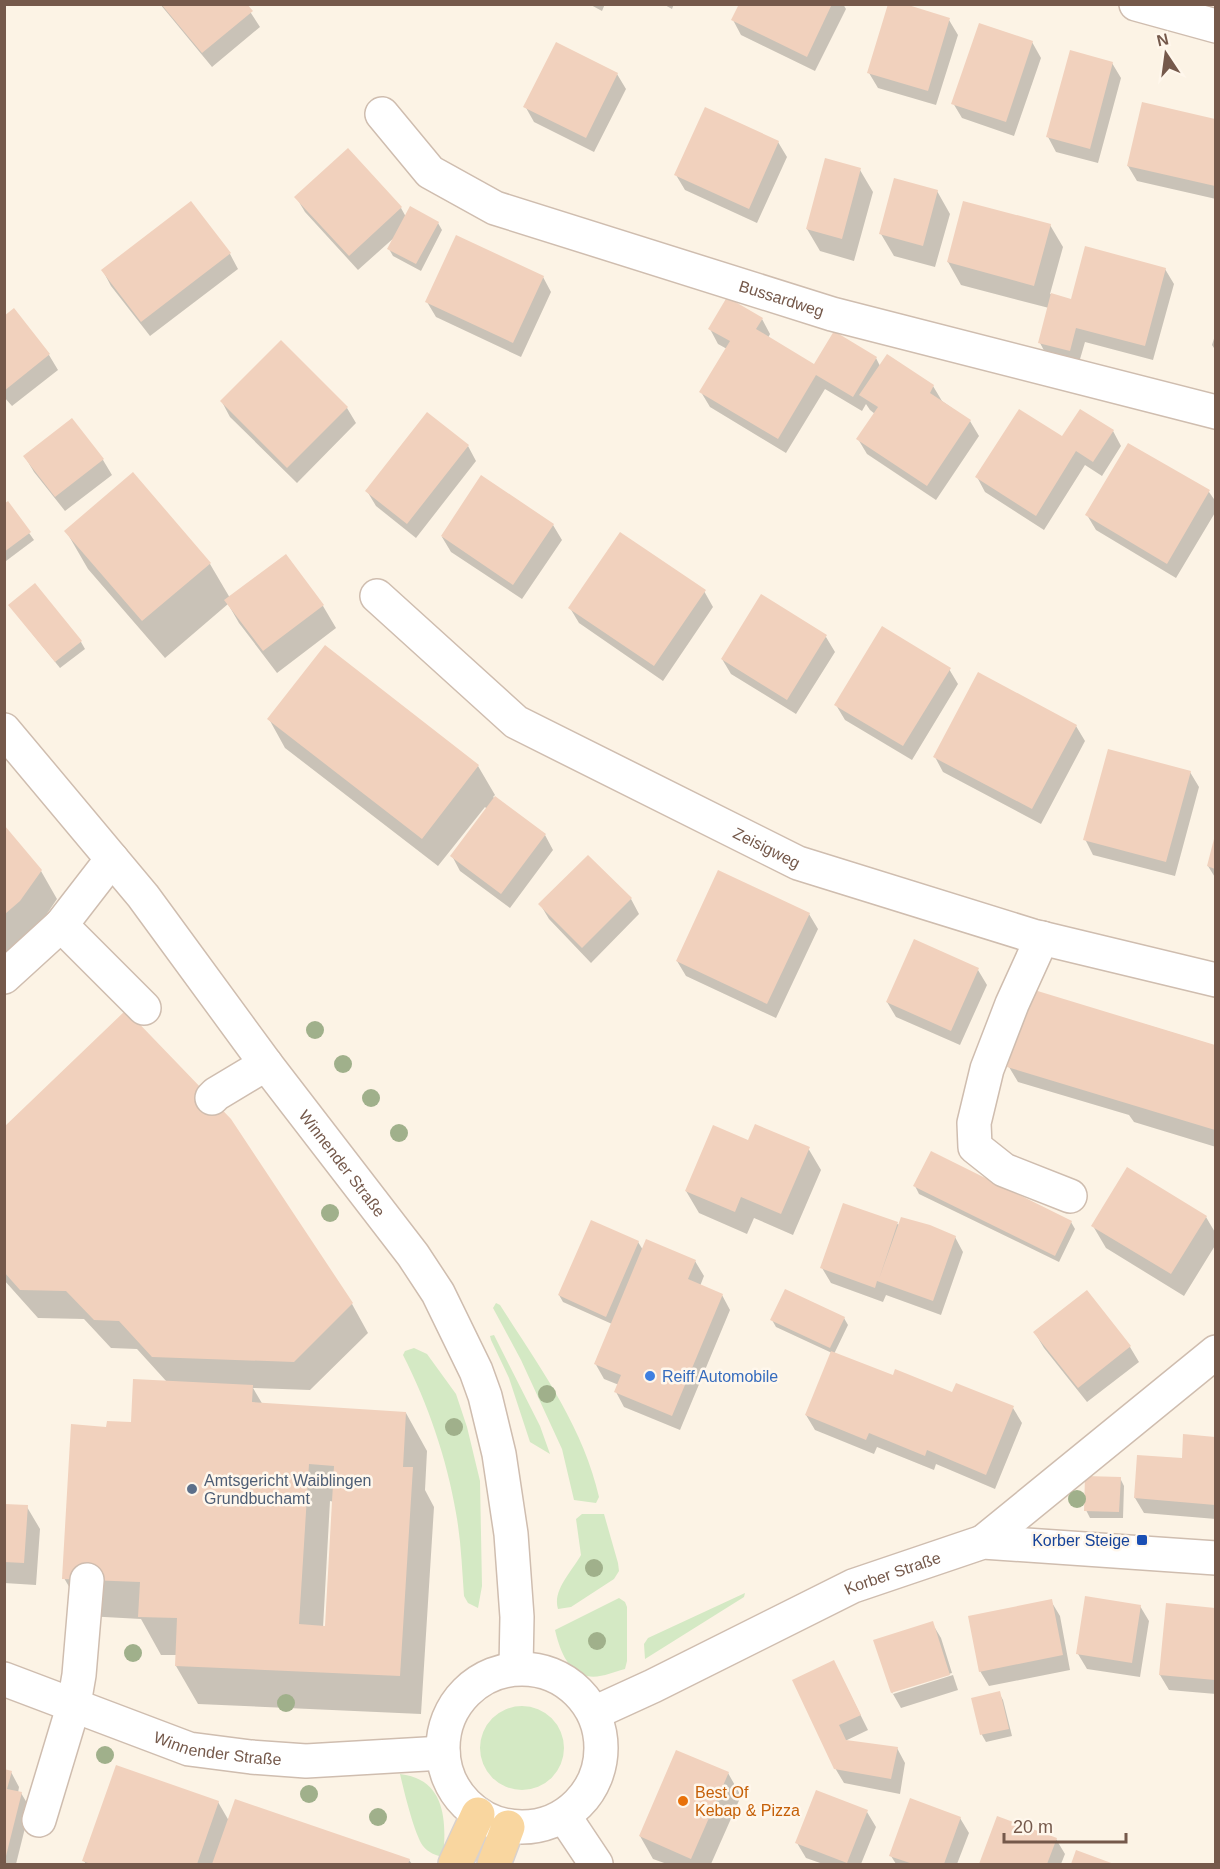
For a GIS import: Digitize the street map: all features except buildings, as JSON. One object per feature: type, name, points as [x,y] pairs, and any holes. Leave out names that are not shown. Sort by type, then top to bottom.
[{"type":"main road","points":[[456,1864],[478,1814]]},
{"type":"main road","points":[[494,1864],[508,1827]]},
{"type":"street","points":[[1136,4],[1215,26]]},
{"type":"street","name":"Bussardweg","points":[[382,114],[430,171],[495,208],[832,314],[1215,412]]},
{"type":"street","name":"Zeisigweg","points":[[376,596],[516,722],[798,863],[1042,938],[1215,980]]},
{"type":"street","name":"Winnender Straße","points":[[4,730],[143,896],[266,1064],[414,1255],[438,1293],[476,1371],[485,1396],[499,1454],[511,1534],[517,1617],[516,1668]]},
{"type":"street","points":[[4,977],[61,926],[112,858]]},
{"type":"street","points":[[61,926],[144,1008]]},
{"type":"street","points":[[1042,938],[1012,1004],[987,1069],[974,1123],[975,1147],[1004,1170],[1070,1196]]},
{"type":"street","points":[[212,1098],[266,1064]]},
{"type":"street","points":[[983,1542],[1215,1352]]},
{"type":"street","name":"Korber Straße","points":[[594,1713],[853,1586],[983,1542],[1215,1557]]},
{"type":"street","points":[[39,1820],[74,1704],[79,1676],[87,1580]]},
{"type":"street","points":[[516,1668],[540,1670],[562,1678],[581,1693],[594,1713],[601,1733],[602,1753],[598,1773],[585,1798],[564,1816],[543,1825],[524,1828],[498,1824],[478,1814],[460,1798],[448,1777],[443,1754],[444,1730],[453,1708],[469,1688],[491,1675],[516,1668]]},
{"type":"street","name":"Winnender Straße","points":[[4,1679],[189,1749],[306,1761],[443,1754]]},
{"type":"street","points":[[564,1816],[596,1864]]},
{"type":"green space","points":[[496,1303],[500,1305],[530,1351],[571,1421],[592,1471],[599,1497],[596,1503],[574,1500],[562,1449],[521,1360],[493,1308]]},
{"type":"green space","points":[[494,1335],[540,1426],[550,1454],[530,1442],[509,1378],[491,1340],[490,1336]]},
{"type":"green space","points":[[414,1348],[427,1354],[456,1394],[467,1427],[480,1481],[482,1586],[478,1608],[468,1603],[464,1596],[459,1533],[442,1452],[421,1393],[403,1355],[405,1351]]},
{"type":"green space","points":[[582,1514],[604,1514],[619,1571],[614,1579],[571,1607],[558,1609],[558,1595],[564,1580],[581,1555],[576,1519]]},
{"type":"green space","points":[[745,1593],[744,1597],[645,1659],[644,1644],[648,1638]]},
{"type":"green space","points":[[619,1598],[625,1602],[627,1607],[625,1669],[596,1677],[580,1674],[565,1658],[555,1630]]},
{"type":"green space","points":[[522,1706],[538,1709],[552,1718],[561,1732],[564,1748],[561,1764],[552,1778],[538,1787],[522,1790],[506,1787],[492,1778],[483,1764],[480,1748],[483,1732],[492,1718],[506,1709]]},
{"type":"green space","points":[[400,1774],[415,1777],[426,1784],[440,1804],[444,1829],[443,1857],[423,1846],[416,1832]]},
{"type":"place","name":"Reiff Automobile","points":[[650,1376]]},
{"type":"place","name":"Amtsgericht Waiblingen Grundbuchamt","points":[[192,1489]]},
{"type":"place","name":"Korber Steige","points":[[1142,1540]]},
{"type":"place","name":"Best Of Kebap & Pizza","points":[[683,1801]]}]
